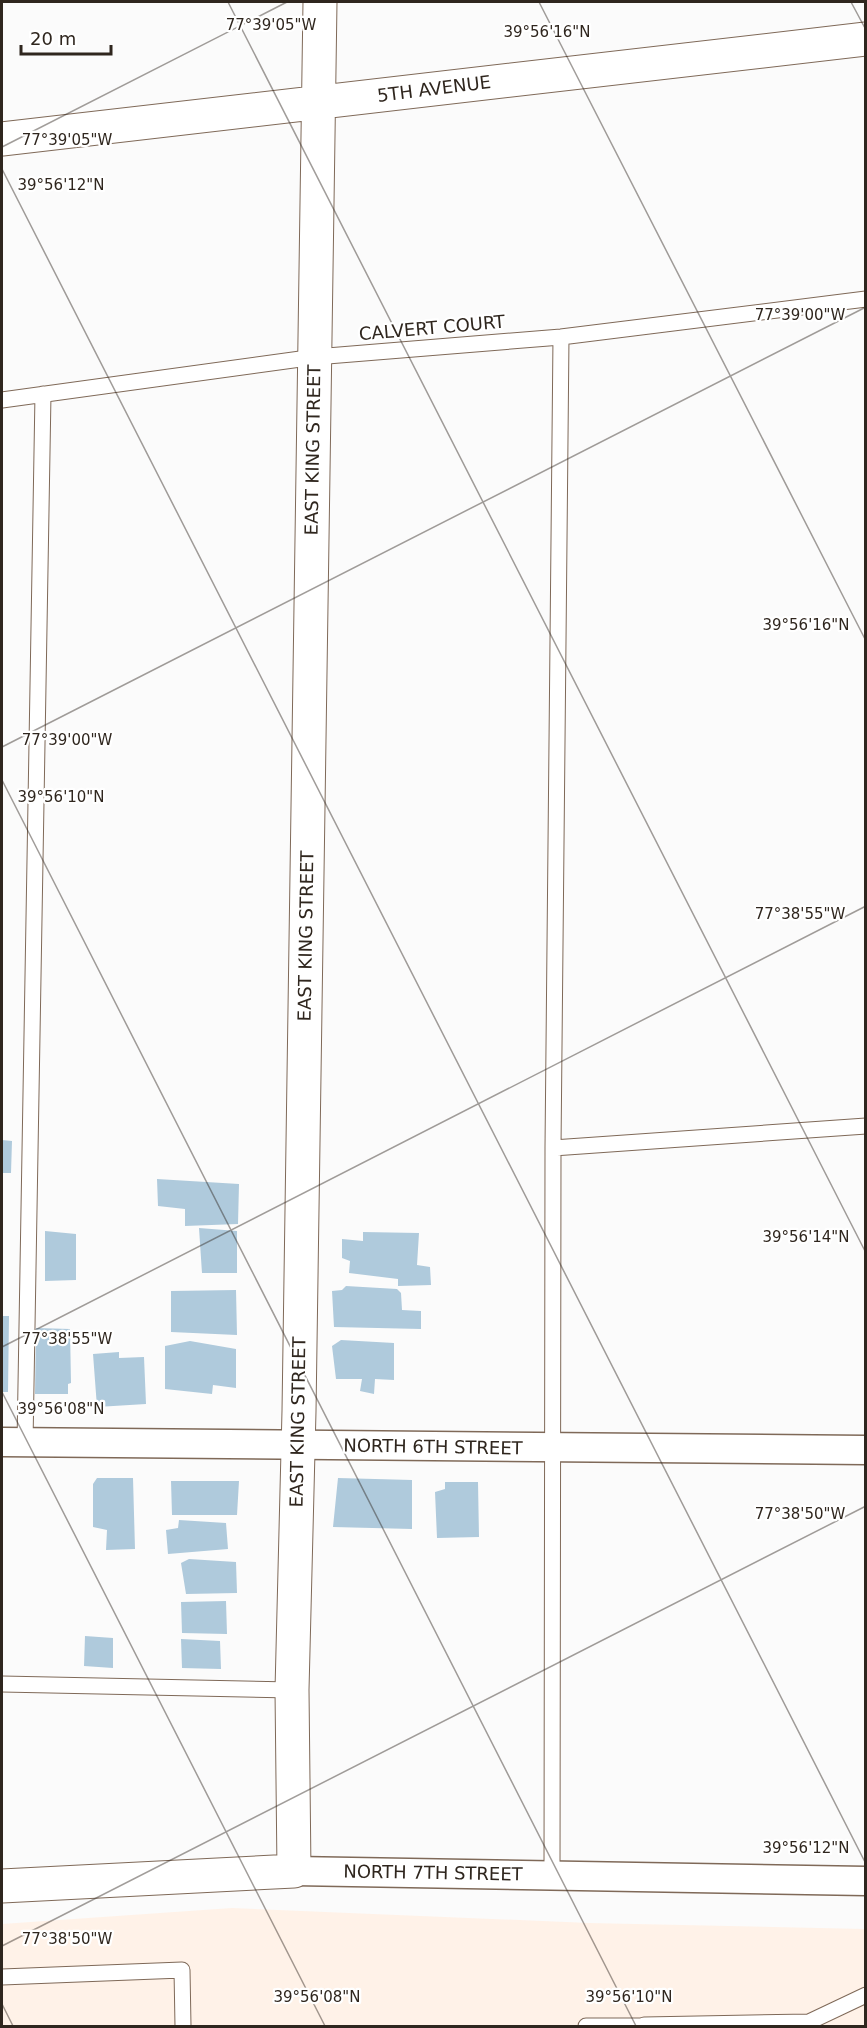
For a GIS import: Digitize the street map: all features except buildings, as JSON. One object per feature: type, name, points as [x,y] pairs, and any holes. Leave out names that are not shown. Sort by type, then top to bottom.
[{"type":"street","name":"EAST KING STREET","points":[[294,1871],[292,1690],[298,1444],[320,2]]},
{"type":"street","name":"5TH AVENUE","points":[[2,139],[866,39]]},
{"type":"street","name":"NORTH 6TH STREET","points":[[13,1442],[552,1449],[866,1450]]},
{"type":"street","name":"NORTH 7TH STREET","points":[[2,1886],[294,1871],[866,1881]]},
{"type":"lane","name":"CALVERT COURT","points":[[2,400],[315,357],[561,337],[866,299]]},
{"type":"lane","points":[[552,1875],[553,1148],[561,337]]},
{"type":"lane","points":[[13,1442],[43,394]]},
{"type":"lane","points":[[553,1148],[866,1126]]},
{"type":"lane","points":[[2,1684],[292,1690]]},
{"type":"lane","points":[[2,1977],[182,1970],[183,2026]]},
{"type":"lane","points":[[586,2026],[809,2022],[866,1995]]},
{"type":"shaded area","points":[[232,1908],[589,1923],[865,1929],[865,2026],[2,2026],[2,1924]]}]
